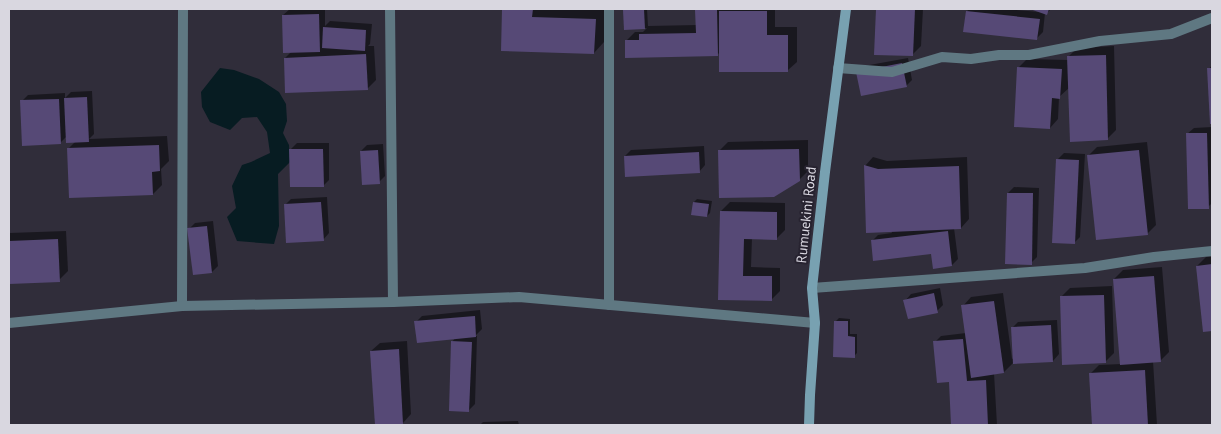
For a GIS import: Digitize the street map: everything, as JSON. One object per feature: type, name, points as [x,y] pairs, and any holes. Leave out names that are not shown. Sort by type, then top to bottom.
[{"type":"street","points":[[182,306],[183,9]]},
{"type":"street","points":[[390,9],[392,302]]},
{"type":"street","points":[[609,9],[610,305]]},
{"type":"street","name":"Rumuekini Road","points":[[809,425],[815,323],[812,288],[846,9]]},
{"type":"street","points":[[838,68],[892,72],[942,57],[971,59],[999,55],[1029,56],[1100,41],[1171,34],[1212,18]]},
{"type":"street","points":[[812,288],[1085,268],[1154,257],[1212,252]]},
{"type":"street","points":[[9,323],[182,306],[392,302],[519,297],[815,323]]},
{"type":"water","points":[[220,68],[234,70],[259,79],[279,92],[286,104],[287,121],[283,133],[289,145],[290,162],[278,174],[279,226],[274,244],[237,241],[227,217],[236,208],[232,186],[242,165],[270,153],[267,132],[257,117],[242,118],[230,130],[210,122],[202,107],[201,92]]},
{"type":"building","points":[[502,9],[533,9],[532,17],[596,19],[594,54],[501,51]]},
{"type":"building","points":[[644,9],[645,29],[624,30],[623,10]]},
{"type":"building","points":[[876,9],[915,9],[913,56],[874,55]]},
{"type":"building","points":[[1030,9],[1049,9],[1047,15]]},
{"type":"building","points":[[695,10],[717,10],[718,56],[625,58],[625,40],[639,40],[639,34],[696,33]]},
{"type":"building","points":[[719,11],[767,11],[767,35],[788,35],[788,72],[719,72]]},
{"type":"building","points":[[966,11],[1040,19],[1037,40],[963,32]]},
{"type":"building","points":[[319,14],[320,52],[283,53],[282,15]]},
{"type":"building","points":[[323,27],[366,30],[365,51],[322,48]]},
{"type":"building","points":[[366,54],[368,90],[285,93],[284,58]]},
{"type":"building","points":[[1106,55],[1108,140],[1070,142],[1067,56]]},
{"type":"building","points":[[902,63],[907,87],[861,96],[856,72]]},
{"type":"building","points":[[1017,67],[1062,69],[1060,99],[1052,98],[1050,129],[1014,127]]},
{"type":"building","points":[[1207,68],[1212,68],[1212,124],[1210,124]]},
{"type":"building","points":[[87,97],[89,142],[66,143],[64,98]]},
{"type":"building","points":[[59,99],[61,144],[22,146],[20,100]]},
{"type":"building","points":[[1186,133],[1207,133],[1209,209],[1188,209]]},
{"type":"building","points":[[159,145],[160,171],[152,172],[153,195],[69,198],[67,148]]},
{"type":"building","points":[[289,149],[323,149],[324,187],[290,187]]},
{"type":"building","points":[[799,149],[800,181],[774,197],[719,198],[718,150]]},
{"type":"building","points":[[378,150],[380,184],[362,185],[360,151]]},
{"type":"building","points":[[1139,150],[1148,235],[1096,240],[1087,155]]},
{"type":"building","points":[[699,152],[700,173],[625,177],[624,156]]},
{"type":"building","points":[[1056,159],[1079,160],[1075,244],[1052,243]]},
{"type":"building","points":[[864,165],[878,169],[959,166],[961,229],[866,233]]},
{"type":"building","points":[[1007,193],[1033,193],[1032,265],[1005,264]]},
{"type":"building","points":[[321,202],[324,241],[286,243],[284,204]]},
{"type":"building","points":[[693,202],[709,204],[707,217],[691,215]]},
{"type":"building","points":[[720,211],[777,212],[777,240],[744,239],[743,276],[772,276],[772,301],[718,300]]},
{"type":"building","points":[[207,226],[212,273],[193,275],[187,228]]},
{"type":"building","points":[[948,231],[952,266],[933,269],[931,254],[873,261],[871,240]]},
{"type":"building","points":[[58,239],[60,282],[9,284],[9,241]]},
{"type":"building","points":[[1212,264],[1212,331],[1203,332],[1196,266]]},
{"type":"building","points":[[1154,276],[1161,362],[1120,365],[1113,279]]},
{"type":"building","points":[[934,293],[938,313],[908,319],[903,300]]},
{"type":"building","points":[[1104,295],[1106,363],[1062,365],[1060,296]]},
{"type":"building","points":[[994,301],[1004,373],[971,378],[961,305]]},
{"type":"building","points":[[475,316],[476,337],[417,343],[414,321]]},
{"type":"building","points":[[834,321],[848,321],[848,336],[855,337],[855,358],[833,357]]},
{"type":"building","points":[[1051,325],[1053,362],[1013,364],[1011,327]]},
{"type":"building","points":[[963,339],[967,381],[986,380],[988,425],[951,425],[949,382],[937,383],[933,341]]},
{"type":"building","points":[[451,341],[472,342],[469,412],[449,411]]},
{"type":"building","points":[[399,349],[403,424],[375,425],[370,351]]},
{"type":"building","points":[[1145,370],[1148,425],[1092,425],[1089,373]]}]
